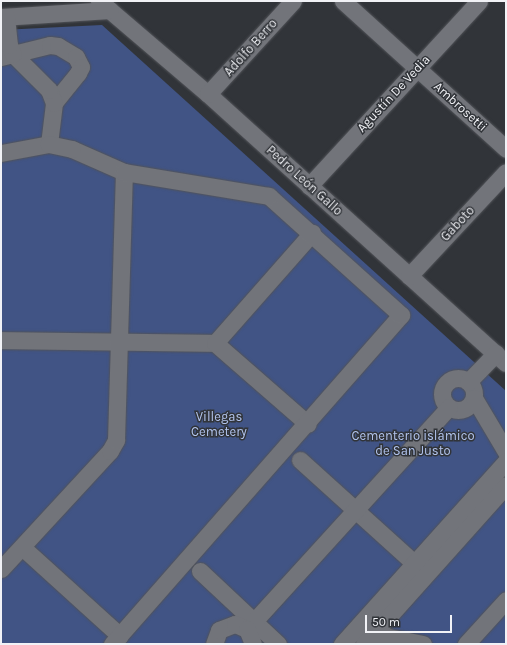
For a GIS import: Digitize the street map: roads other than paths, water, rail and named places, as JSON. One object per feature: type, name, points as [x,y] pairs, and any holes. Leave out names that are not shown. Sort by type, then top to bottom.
[{"type":"street","points":[[3,17],[17,15],[33,1]]},
{"type":"street","name":"Adolfo Berro","points":[[208,94],[294,1]]},
{"type":"street","name":"Ambrosetti","points":[[343,1],[506,149]]},
{"type":"street","name":"Agustín De Vedia","points":[[309,186],[479,1]]},
{"type":"street","points":[[3,17],[109,4]]},
{"type":"street","name":"Pedro León Gallo","points":[[109,4],[503,361]]},
{"type":"street","points":[[3,17],[8,44],[7,55]]},
{"type":"street","points":[[7,55],[50,44],[58,46],[76,57],[81,67],[78,73],[54,103],[49,144]]},
{"type":"street","points":[[7,55],[44,85],[54,103]]},
{"type":"street","points":[[1,153],[49,144],[72,150],[124,172],[269,196],[312,233],[401,315],[308,424],[116,640],[22,547]]},
{"type":"street","points":[[1,569],[110,451],[116,440],[124,172]]},
{"type":"street","name":"Gaboto","points":[[409,276],[506,172]]},
{"type":"street","points":[[215,343],[312,233]]},
{"type":"street","points":[[1,340],[215,343],[308,424]]},
{"type":"street","points":[[468,382],[503,361]]},
{"type":"street","points":[[448,407],[442,394],[446,384],[454,379],[468,382],[474,389],[474,398],[506,452]]},
{"type":"street","points":[[448,407],[464,409],[474,398]]},
{"type":"street","points":[[251,631],[354,510],[448,407]]},
{"type":"street","points":[[300,460],[415,564]]},
{"type":"street","points":[[342,644],[506,461]]},
{"type":"street","points":[[369,639],[504,491]]},
{"type":"street","points":[[200,571],[251,631]]},
{"type":"street","points":[[466,644],[506,600]]},
{"type":"street","points":[[214,644],[215,635],[224,626],[236,624],[278,644]]},
{"type":"street","points":[[369,639],[423,644]]},
{"type":"park label","name":"Villegas Cemetery","points":[[219,426]]},
{"type":"park label","name":"Cementerio islámico de San Justo","points":[[413,444]]}]
